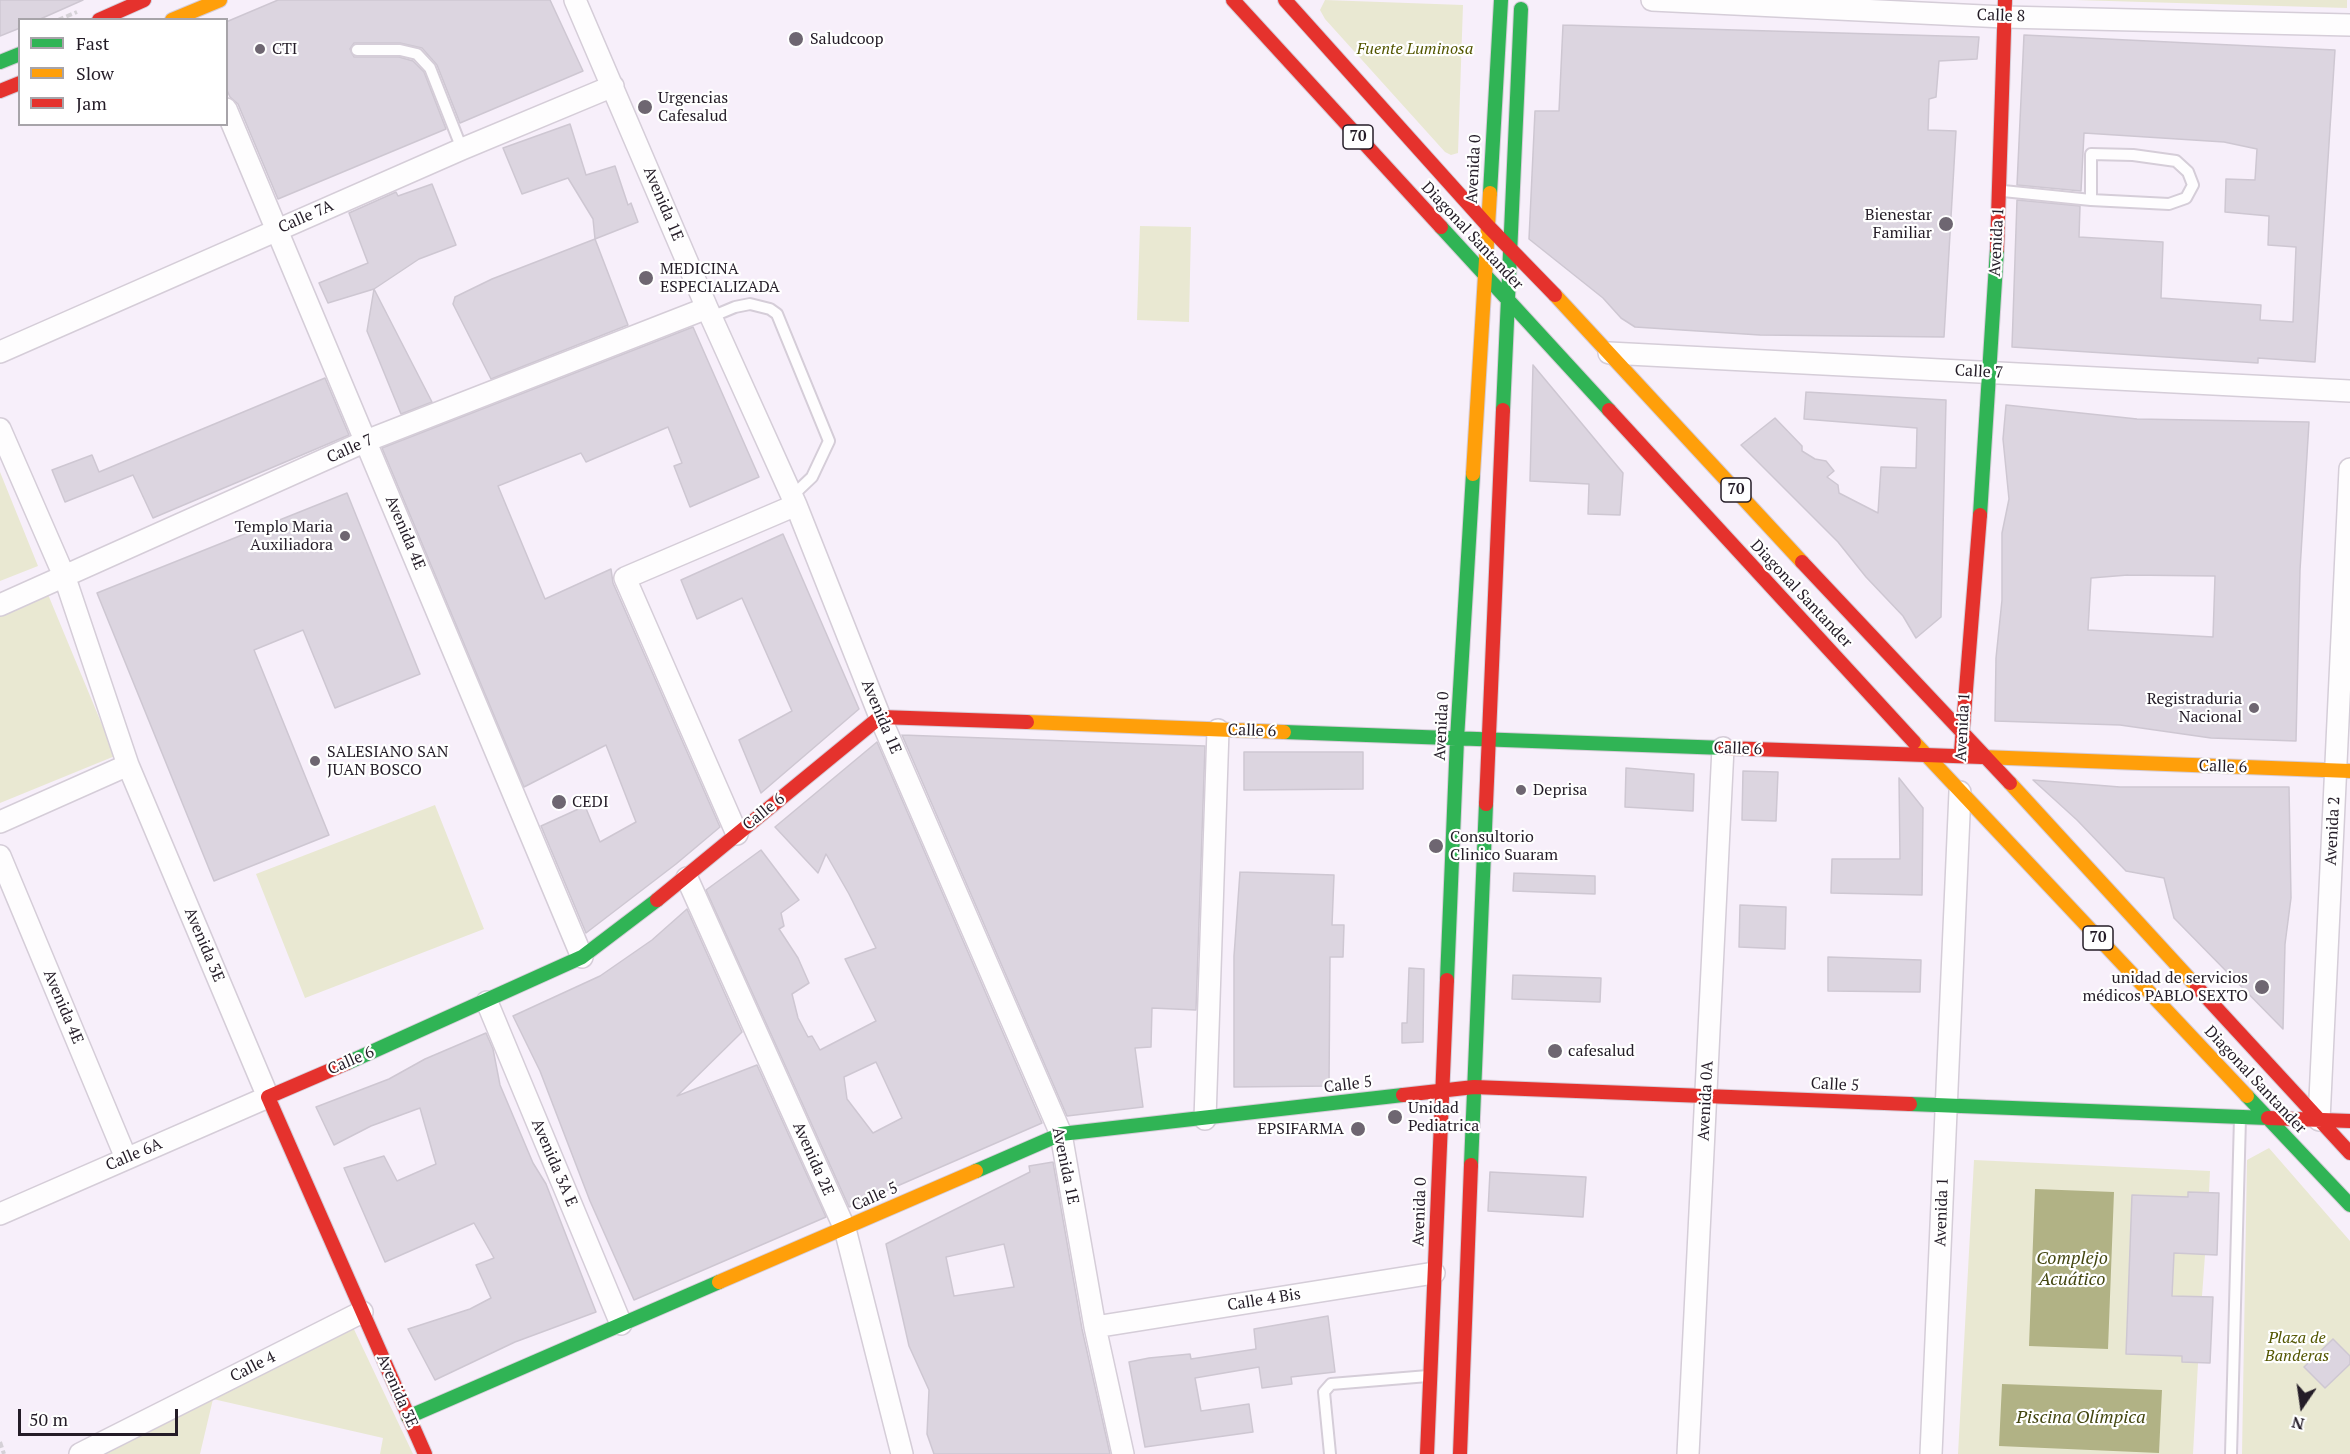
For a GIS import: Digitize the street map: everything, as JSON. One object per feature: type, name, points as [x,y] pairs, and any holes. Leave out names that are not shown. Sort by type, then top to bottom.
[{"type":"street","points":[[104,18],[144,0]]},
{"type":"street","points":[[183,13],[220,0]]},
{"type":"street","name":"Avenida 1E","points":[[575,0],[709,312],[794,501],[880,717],[1061,1134],[1095,1327],[1123,1454]]},
{"type":"street","name":"Diagonal Santander","points":[[1233,0],[1960,792],[2350,1205]]},
{"type":"street","name":"Diagonal Santander","points":[[1285,0],[1487,225],[1510,246],[1962,734],[1987,758],[2350,1153]]},
{"type":"street","name":"Avenida 0","points":[[1427,1454],[1457,738],[1501,0]]},
{"type":"street","points":[[1475,1454],[1459,1454],[1521,0]]},
{"type":"street","name":"Calle 8","points":[[1652,0],[2004,8],[2350,26]]},
{"type":"street","name":"Avenida 1","points":[[1931,1454],[1962,734],[1990,372],[2000,190],[2004,8]]},
{"type":"street","points":[[0,62],[18,55]]},
{"type":"street","points":[[0,91],[18,84]]},
{"type":"street","name":"Calle 7A","points":[[0,352],[462,149],[613,86]]},
{"type":"street","name":"Avenida 4E","points":[[228,114],[582,957]]},
{"type":"street","name":"Calle 7","points":[[0,605],[65,578],[366,441],[709,312]]},
{"type":"street","name":"Calle 7","points":[[1609,353],[2350,391]]},
{"type":"street","name":"Avenida 3E","points":[[0,429],[65,578],[128,765],[268,1097],[425,1454]]},
{"type":"street","name":"Avenida 2","points":[[2319,1120],[2343,771],[2350,469]]},
{"type":"street","points":[[737,834],[625,578],[794,501]]},
{"type":"street","name":"Calle 6","points":[[268,1097],[487,1002],[582,957],[687,878],[880,717],[2343,771]]},
{"type":"street","points":[[1205,1119],[1218,730]]},
{"type":"street","name":"Avenida 0A","points":[[1688,1454],[1722,748]]},
{"type":"street","points":[[0,822],[128,765]]},
{"type":"street","name":"Avenida 4E","points":[[0,856],[126,1158]]},
{"type":"street","name":"Avenida 2E","points":[[687,878],[844,1229],[902,1454]]},
{"type":"street","name":"Avenida 3A E","points":[[487,1002],[621,1324]]},
{"type":"street","name":"Calle 5","points":[[408,1417],[1061,1134],[1474,1087],[2350,1121]]},
{"type":"street","name":"Calle 6A","points":[[0,1214],[268,1097]]},
{"type":"street","name":"Calle 4 Bis","points":[[1095,1327],[1434,1273]]},
{"type":"street","name":"Calle 4","points":[[80,1454],[362,1312]]},
{"type":"lane","points":[[357,50],[400,50],[417,54],[430,68],[462,149]]},
{"type":"lane","points":[[2000,190],[2091,200],[2169,204],[2186,198],[2193,185],[2188,172],[2176,161],[2091,153],[2091,200]]},
{"type":"lane","points":[[709,312],[750,304],[770,309],[777,314],[828,441],[812,477],[794,501]]},
{"type":"lane","points":[[2231,1454],[2240,1118]]},
{"type":"lane","points":[[1330,1454],[1324,1392],[1331,1384],[1430,1376]]},
{"type":"path","points":[[0,1442],[4,1454]]},
{"type":"green space","name":"Fuente Luminosa","points":[[1325,0],[1463,5],[1458,153],[1451,155],[1445,152],[1325,19],[1320,10]]},
{"type":"green space","points":[[2075,0],[2347,0],[2347,8]]},
{"type":"green space","points":[[1140,226],[1191,227],[1189,322],[1137,320]]},
{"type":"green space","points":[[0,472],[38,566],[0,581]]},
{"type":"green space","points":[[42,580],[115,756],[0,803],[0,597]]},
{"type":"green space","points":[[435,805],[484,929],[305,998],[256,874]]},
{"type":"green space","name":"Plaza de Banderas","points":[[2269,1148],[2350,1241],[2350,1454],[2242,1454],[2247,1160]]},
{"type":"green space","points":[[1974,1160],[2210,1171],[2209,1193],[2219,1193],[2217,1255],[2205,1255],[2202,1296],[2213,1297],[2210,1363],[2198,1363],[2193,1454],[1958,1454]]},
{"type":"green space","points":[[351,1323],[413,1454],[380,1454],[383,1438],[213,1399],[200,1454],[102,1454]]},
{"type":"water","name":"Complejo Acuático","points":[[2035,1189],[2114,1192],[2108,1349],[2029,1346]]},
{"type":"water","name":"Piscina Olímpica","points":[[2002,1384],[2162,1390],[2159,1453],[1999,1446]]},
{"type":"building","points":[[0,0],[83,0],[42,18],[18,18],[18,29],[0,36]]},
{"type":"building","points":[[278,0],[550,0],[583,71],[460,123],[437,65],[422,48],[400,43],[354,43],[350,49],[354,57],[399,57],[413,61],[424,72],[446,129],[278,199],[238,104],[228,92],[228,21]]},
{"type":"building","points":[[1563,25],[1979,37],[1977,59],[1939,61],[1936,97],[1929,99],[1928,130],[1956,131],[1944,337],[1760,335],[1635,327],[1621,318],[1603,298],[1529,239],[1535,111],[1559,111]]},
{"type":"building","points":[[2024,35],[2335,50],[2315,362],[2258,358],[2258,363],[2012,347],[2017,200],[2080,206],[2079,237],[2163,242],[2161,298],[2261,305],[2260,320],[2293,322],[2296,247],[2268,245],[2269,216],[2225,212],[2226,179],[2255,180],[2257,149],[2224,142],[2084,133],[2081,191],[2017,185]]},
{"type":"building","points":[[570,124],[586,175],[615,166],[628,205],[631,203],[638,222],[595,239],[593,219],[568,178],[522,194],[503,148]]},
{"type":"building","points":[[432,184],[456,245],[419,259],[374,289],[328,303],[319,283],[368,263],[349,213],[396,192],[398,196]]},
{"type":"building","points":[[595,239],[628,325],[491,379],[453,304],[455,297],[492,279]]},
{"type":"building","points":[[374,289],[432,402],[401,414],[367,331]]},
{"type":"building","points":[[693,327],[759,477],[690,507],[674,466],[682,463],[668,427],[586,462],[581,453],[498,486],[545,599],[611,569],[613,583],[720,827],[586,933],[541,826],[585,806],[600,842],[636,822],[606,745],[524,787],[382,448]]},
{"type":"building","points":[[1533,365],[1623,473],[1620,515],[1588,514],[1589,484],[1530,481]]},
{"type":"building","points":[[325,378],[349,435],[153,518],[133,475],[65,502],[52,470],[92,455],[99,472]]},
{"type":"building","points":[[1806,392],[1946,400],[1941,617],[1916,638],[1903,616],[1866,577],[1838,542],[1741,445],[1775,418],[1802,446],[1802,451],[1815,459],[1826,461],[1834,471],[1827,477],[1838,485],[1839,493],[1878,513],[1881,467],[1916,468],[1917,428],[1804,419]]},
{"type":"building","points":[[2006,405],[2137,419],[2309,422],[2300,570],[2296,741],[2211,738],[2120,725],[1995,721],[1996,658],[2002,600],[2002,533],[2009,499],[2003,439]],"holes":[[[2128,575],[2215,576],[2213,637],[2088,630],[2091,578]]]},
{"type":"building","points":[[347,493],[420,674],[335,708],[303,630],[254,650],[329,835],[214,881],[97,593]]},
{"type":"building","points":[[783,534],[859,709],[761,793],[739,740],[792,711],[742,598],[697,619],[681,580]]},
{"type":"building","points":[[902,735],[1205,746],[1196,1010],[1152,1008],[1151,1047],[1135,1048],[1143,1107],[1067,1116]]},
{"type":"building","points":[[877,742],[1042,1123],[849,1207],[706,890],[761,850],[799,900],[781,913],[784,926],[779,929],[798,958],[809,983],[792,994],[798,1018],[808,1037],[812,1036],[820,1050],[876,1021],[845,959],[876,948],[849,894],[826,854],[818,873],[775,827]],"holes":[[[876,1062],[902,1118],[873,1133],[847,1099],[844,1077]]]},
{"type":"building","points":[[1244,752],[1363,752],[1363,789],[1244,790]]},
{"type":"building","points":[[1626,768],[1694,774],[1693,811],[1625,807]]},
{"type":"building","points":[[1743,771],[1778,772],[1776,821],[1742,820]]},
{"type":"building","points":[[1899,778],[1923,808],[1922,895],[1831,893],[1832,859],[1900,859]]},
{"type":"building","points":[[2033,780],[2120,787],[2289,787],[2291,898],[2285,944],[2283,1029],[2174,918],[2164,878],[2126,871],[2077,820]]},
{"type":"building","points":[[1240,872],[1334,875],[1332,925],[1344,925],[1343,957],[1330,957],[1329,1086],[1234,1087],[1234,956]]},
{"type":"building","points":[[1514,873],[1595,876],[1595,894],[1513,891]]},
{"type":"building","points":[[1740,905],[1786,907],[1785,949],[1739,947]]},
{"type":"building","points":[[687,909],[742,1032],[677,1096],[757,1065],[826,1217],[634,1300],[590,1201],[540,1071],[513,1016],[600,976],[652,940]]},
{"type":"building","points":[[1828,957],[1921,960],[1920,992],[1828,991]]},
{"type":"building","points":[[1409,968],[1424,969],[1423,1042],[1402,1043],[1402,1023],[1407,1023]]},
{"type":"building","points":[[1513,975],[1601,978],[1600,1002],[1512,999]]},
{"type":"building","points":[[486,1033],[493,1049],[500,1085],[533,1163],[546,1184],[596,1312],[515,1342],[435,1380],[408,1329],[470,1309],[491,1298],[476,1265],[494,1258],[474,1223],[385,1262],[344,1168],[384,1156],[397,1181],[436,1164],[420,1108],[371,1126],[334,1145],[316,1107],[389,1079],[425,1059]]},
{"type":"building","points":[[1053,1162],[1082,1329],[1110,1454],[934,1454],[927,1434],[929,1390],[909,1346],[886,1244],[1030,1172],[1029,1166]],"holes":[[[1004,1244],[1014,1287],[954,1296],[946,1257]]]},
{"type":"building","points":[[1490,1172],[1586,1177],[1583,1217],[1488,1211]]},
{"type":"building","points":[[2188,1192],[2219,1193],[2217,1255],[2174,1253],[2172,1296],[2213,1297],[2210,1363],[2182,1362],[2182,1356],[2126,1354],[2132,1195],[2188,1197]]},
{"type":"building","points":[[1328,1316],[1335,1372],[1291,1377],[1292,1384],[1262,1388],[1259,1367],[1195,1378],[1201,1411],[1249,1404],[1253,1432],[1145,1447],[1129,1362],[1190,1354],[1191,1359],[1256,1349],[1254,1329]]},
{"type":"building","points":[[2333,1339],[2350,1356],[2350,1364],[2325,1388],[2304,1367]]},
{"type":"traffic: fast","points":[[1490,193],[1501,0]]},
{"type":"traffic: fast","points":[[1503,410],[1521,9]]},
{"type":"traffic: fast","points":[[0,62],[18,55]]},
{"type":"traffic: fast","points":[[1441,227],[1609,410]]},
{"type":"traffic: fast","points":[[1980,515],[1997,249]]},
{"type":"traffic: fast","points":[[1447,980],[1457,739],[1473,474]]},
{"type":"traffic: fast","points":[[1284,732],[1725,748]]},
{"type":"traffic: fast","points":[[1471,1165],[1486,804]]},
{"type":"traffic: fast","points":[[347,1063],[582,957],[657,900]]},
{"type":"traffic: fast","points":[[976,1171],[1061,1134],[1403,1095]]},
{"type":"traffic: fast","points":[[2247,1096],[2350,1205]]},
{"type":"traffic: fast","points":[[1910,1104],[2268,1118]]},
{"type":"traffic: fast","points":[[408,1417],[719,1282]]},
{"type":"traffic: slow","points":[[177,18],[220,0]]},
{"type":"traffic: slow","points":[[1473,474],[1490,193]]},
{"type":"traffic: slow","points":[[1555,295],[1802,562]]},
{"type":"traffic: slow","points":[[1027,722],[1284,732]]},
{"type":"traffic: slow","points":[[1914,742],[2247,1096]]},
{"type":"traffic: slow","points":[[1982,757],[2350,771]]},
{"type":"traffic: slow","points":[[2010,783],[2197,987]]},
{"type":"traffic: slow","points":[[719,1282],[976,1171]]},
{"type":"traffic: jam","points":[[104,18],[144,0]]},
{"type":"traffic: jam","points":[[1233,0],[1441,227]]},
{"type":"traffic: jam","points":[[1285,0],[1487,225],[1555,295]]},
{"type":"traffic: jam","points":[[1997,249],[2005,0]]},
{"type":"traffic: jam","points":[[0,91],[18,84]]},
{"type":"traffic: jam","points":[[1486,804],[1503,410]]},
{"type":"traffic: jam","points":[[1609,410],[1914,742]]},
{"type":"traffic: jam","points":[[1961,752],[1980,515]]},
{"type":"traffic: jam","points":[[1802,562],[2010,783]]},
{"type":"traffic: jam","points":[[657,900],[880,717],[1027,722]]},
{"type":"traffic: jam","points":[[1725,748],[1982,757]]},
{"type":"traffic: jam","points":[[1427,1454],[1447,980]]},
{"type":"traffic: jam","points":[[2197,987],[2350,1153]]},
{"type":"traffic: jam","points":[[347,1063],[268,1097],[425,1454]]},
{"type":"traffic: jam","points":[[1403,1095],[1474,1087],[1910,1104]]},
{"type":"traffic: jam","points":[[2268,1118],[2350,1121]]},
{"type":"traffic: jam","points":[[1460,1454],[1471,1165]]},
{"type":"place","name":"Saludcoop","points":[[796,39]]},
{"type":"place","name":"CTI","points":[[260,49]]},
{"type":"place","name":"Urgencias Cafesalud","points":[[645,107]]},
{"type":"place","name":"Bienestar Familiar","points":[[1946,224]]},
{"type":"place","name":"MEDICINA ESPECIALIZADA","points":[[646,278]]},
{"type":"place","name":"Templo Maria Auxiliadora","points":[[345,536]]},
{"type":"place","name":"Registraduria Nacional","points":[[2254,708]]},
{"type":"place","name":"SALESIANO SAN JUAN BOSCO","points":[[315,761]]},
{"type":"place","name":"Deprisa","points":[[1521,790]]},
{"type":"place","name":"CEDI","points":[[559,802]]},
{"type":"place","name":"Consultorio Clinico Suaram","points":[[1436,846]]},
{"type":"place","name":"unidad de servicios médicos PABLO SEXTO","points":[[2262,987]]},
{"type":"place","name":"cafesalud","points":[[1555,1051]]},
{"type":"place","name":"Unidad Pediatrica","points":[[1395,1117]]},
{"type":"place","name":"EPSIFARMA","points":[[1358,1129]]}]
